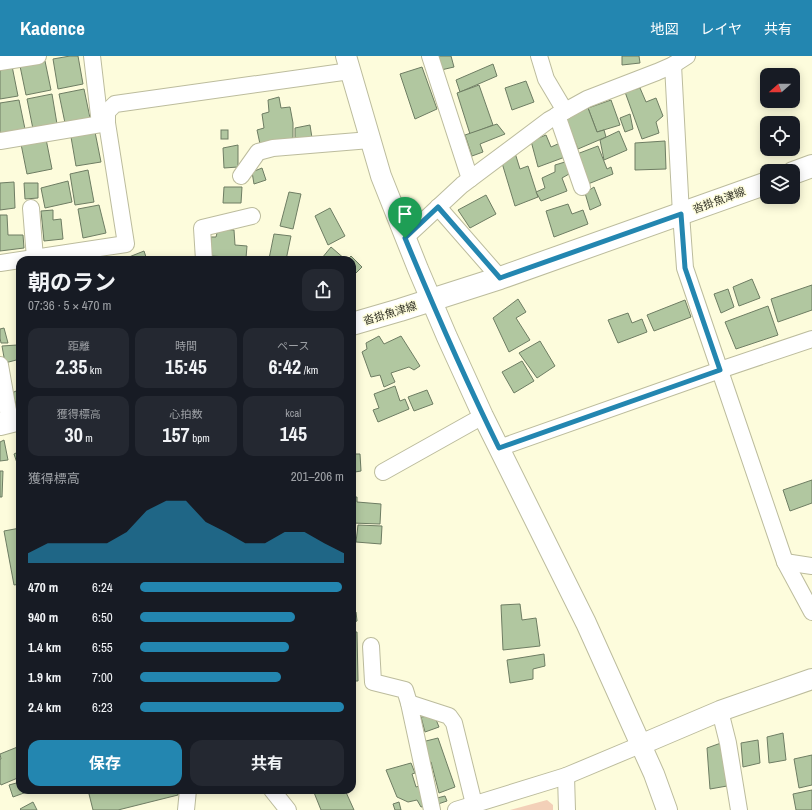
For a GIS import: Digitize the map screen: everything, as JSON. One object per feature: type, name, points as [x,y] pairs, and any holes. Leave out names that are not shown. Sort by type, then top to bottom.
[{"type":"main road","points":[[800,170],[812,166]]},
{"type":"main road","name":"沓掛魚津線","points":[[356,323],[392,313],[500,278],[760,186]]},
{"type":"street","points":[[0,62],[38,56]]},
{"type":"street","points":[[48,256],[126,244],[92,56]]},
{"type":"street","points":[[430,56],[470,179]]},
{"type":"street","points":[[539,56],[546,79],[561,113],[582,187]]},
{"type":"street","points":[[405,238],[462,185],[549,120],[587,99],[643,78],[673,65],[687,56]]},
{"type":"street","points":[[104,123],[107,112],[115,104],[348,64],[380,176],[431,300],[483,416],[586,623],[654,774],[668,810]]},
{"type":"street","points":[[673,65],[685,268],[785,562],[812,612]]},
{"type":"street","points":[[0,141],[104,123]]},
{"type":"street","points":[[241,176],[258,152],[273,148],[370,140]]},
{"type":"street","points":[[438,207],[500,278]]},
{"type":"street","points":[[31,208],[35,256]]},
{"type":"street","points":[[204,256],[202,228],[252,216]]},
{"type":"street","points":[[0,263],[16,261]]},
{"type":"street","points":[[499,448],[812,339]]},
{"type":"street","points":[[0,364],[10,422]]},
{"type":"street","points":[[383,472],[483,416]]},
{"type":"street","points":[[785,562],[812,566]]},
{"type":"street","points":[[371,646],[373,682],[405,690],[432,810]]},
{"type":"street","points":[[456,810],[566,776],[720,711],[812,679]]},
{"type":"street","points":[[409,703],[448,716],[454,724],[474,804]]},
{"type":"street","points":[[720,711],[728,743],[739,810]]},
{"type":"street","points":[[566,776],[568,810]]},
{"type":"street","points":[[186,810],[188,794]]},
{"type":"street","points":[[275,794],[288,810]]},
{"type":"shaded area","points":[[547,800],[553,805],[553,810],[510,810]]},
{"type":"building","points":[[78,56],[83,84],[58,89],[53,59]]},
{"type":"building","points":[[437,56],[451,56],[454,67],[441,70]]},
{"type":"building","points":[[622,56],[639,56],[640,63],[622,65]]},
{"type":"building","points":[[45,61],[51,90],[26,95],[20,66]]},
{"type":"building","points":[[493,64],[497,76],[460,92],[456,80]]},
{"type":"building","points":[[12,66],[18,96],[0,99],[0,68]]},
{"type":"building","points":[[422,67],[437,109],[415,119],[400,74]]},
{"type":"building","points":[[526,81],[534,102],[512,110],[505,88]]},
{"type":"building","points":[[479,85],[493,125],[470,134],[457,93]]},
{"type":"building","points":[[640,88],[646,102],[656,98],[663,116],[656,122],[659,133],[642,139],[625,92]]},
{"type":"building","points":[[84,89],[90,118],[65,123],[59,94]]},
{"type":"building","points":[[52,94],[57,124],[33,129],[27,99]]},
{"type":"building","points":[[279,97],[281,108],[290,107],[293,123],[293,138],[260,144],[257,130],[264,128],[262,114],[269,112],[268,100]]},
{"type":"building","points":[[19,100],[25,129],[0,134],[0,103]]},
{"type":"building","points":[[611,100],[620,125],[597,132],[588,108]]},
{"type":"building","points":[[588,108],[597,132],[604,130],[606,137],[578,149],[566,119]]},
{"type":"building","points":[[630,114],[633,129],[625,132],[620,118]]},
{"type":"building","points":[[497,124],[505,134],[480,144],[483,152],[472,156],[465,135]]},
{"type":"building","points":[[310,125],[312,138],[295,140],[295,128]]},
{"type":"building","points":[[221,130],[228,130],[228,139],[221,139]]},
{"type":"building","points":[[619,131],[627,150],[604,160],[600,140]]},
{"type":"building","points":[[95,132],[101,162],[76,166],[71,137]]},
{"type":"building","points":[[546,135],[551,147],[560,143],[565,157],[538,167],[531,141]]},
{"type":"building","points":[[46,139],[52,169],[27,174],[21,144]]},
{"type":"building","points":[[665,141],[666,169],[635,170],[635,143]]},
{"type":"building","points":[[238,145],[238,167],[224,168],[223,148]]},
{"type":"building","points":[[598,146],[607,169],[611,167],[613,174],[588,184],[577,154]]},
{"type":"building","points":[[515,153],[520,169],[528,166],[538,197],[515,206],[502,163]]},
{"type":"building","points":[[565,162],[569,174],[562,178],[567,191],[541,201],[536,192],[545,188],[542,178],[555,172],[555,165]]},
{"type":"building","points":[[262,168],[266,180],[254,184],[252,172]]},
{"type":"building","points":[[88,170],[94,202],[75,205],[70,174]]},
{"type":"building","points":[[68,181],[72,202],[45,208],[41,188]]},
{"type":"building","points":[[14,182],[15,208],[0,210],[0,183]]},
{"type":"building","points":[[24,183],[38,183],[38,198],[25,199]]},
{"type":"building","points":[[224,187],[242,187],[241,203],[223,203]]},
{"type":"building","points":[[594,187],[601,205],[590,210],[585,193]]},
{"type":"building","points":[[289,192],[301,194],[293,229],[280,226]]},
{"type":"building","points":[[486,195],[496,214],[470,228],[458,210]]},
{"type":"building","points":[[568,204],[572,214],[583,210],[588,224],[554,237],[546,211]]},
{"type":"building","points":[[99,205],[106,233],[83,238],[78,209]]},
{"type":"building","points":[[330,208],[345,236],[328,245],[315,216]]},
{"type":"building","points":[[53,210],[53,220],[61,219],[63,239],[44,241],[41,211]]},
{"type":"building","points":[[0,215],[7,215],[8,235],[23,235],[24,248],[0,251]]},
{"type":"building","points":[[218,229],[234,230],[235,245],[247,246],[246,256],[210,256],[211,237],[216,237]]},
{"type":"building","points":[[274,234],[291,236],[287,256],[270,256]]},
{"type":"building","points":[[331,247],[341,256],[324,256]]},
{"type":"building","points":[[144,251],[146,256],[132,256]]},
{"type":"building","points":[[356,261],[362,267],[356,273]]},
{"type":"building","points":[[752,279],[760,298],[739,306],[733,287]]},
{"type":"building","points":[[812,285],[812,310],[778,322],[771,299]]},
{"type":"building","points":[[728,289],[734,307],[721,313],[714,294]]},
{"type":"building","points":[[518,299],[526,312],[516,318],[530,340],[509,352],[493,318]]},
{"type":"building","points":[[685,300],[691,317],[654,331],[647,315]]},
{"type":"building","points":[[768,306],[778,335],[736,349],[725,322]]},
{"type":"building","points":[[628,313],[632,323],[642,319],[647,332],[618,343],[608,320]]},
{"type":"building","points":[[4,328],[8,343],[1,343],[0,329]]},
{"type":"building","points":[[379,336],[384,344],[401,336],[420,366],[414,370],[409,367],[391,373],[395,382],[384,387],[380,375],[371,377],[362,352],[367,349],[366,343]]},
{"type":"building","points":[[540,341],[555,366],[537,378],[519,353]]},
{"type":"building","points":[[16,345],[16,360],[5,363],[2,346]]},
{"type":"building","points":[[522,361],[534,381],[514,393],[502,372]]},
{"type":"building","points":[[395,386],[400,401],[405,399],[409,409],[378,422],[373,410],[379,408],[374,394]]},
{"type":"building","points":[[427,390],[433,404],[414,411],[408,397]]},
{"type":"building","points":[[16,391],[16,404],[12,393]]},
{"type":"building","points":[[4,440],[8,460],[0,461],[0,442]]},
{"type":"building","points":[[356,454],[360,454],[361,471],[356,472]]},
{"type":"building","points":[[0,471],[3,471],[2,497],[0,497]]},
{"type":"building","points":[[812,480],[812,503],[790,511],[783,490]]},
{"type":"building","points":[[356,497],[357,502],[381,504],[380,524],[356,523]]},
{"type":"building","points":[[358,525],[382,526],[381,544],[356,542]]},
{"type":"building","points":[[16,529],[16,585],[14,585],[4,531]]},
{"type":"building","points":[[520,604],[522,620],[536,618],[540,646],[503,650],[501,605]]},
{"type":"building","points":[[356,632],[357,632],[358,681],[356,681]]},
{"type":"building","points":[[544,654],[545,666],[533,669],[533,679],[510,683],[507,660]]},
{"type":"building","points":[[421,717],[435,717],[439,727],[425,732]]},
{"type":"building","points":[[783,733],[786,760],[769,763],[767,737]]},
{"type":"building","points":[[438,738],[455,787],[439,793],[431,762],[428,762],[422,742]]},
{"type":"building","points":[[758,740],[760,763],[743,767],[741,743]]},
{"type":"building","points":[[721,743],[727,786],[710,789],[707,748]]},
{"type":"building","points":[[16,748],[16,779],[1,785],[0,783],[0,754]]},
{"type":"building","points":[[812,755],[812,785],[799,788],[794,759]]},
{"type":"building","points":[[411,763],[415,773],[412,774],[416,787],[422,785],[426,806],[421,807],[417,800],[408,802],[397,797],[386,770]]},
{"type":"building","points":[[16,783],[16,794],[21,794],[13,797],[9,785]]},
{"type":"building","points":[[812,790],[812,810],[796,810],[793,794]]},
{"type":"building","points":[[89,794],[178,794],[118,810],[93,810]]},
{"type":"building","points":[[315,794],[347,794],[354,810],[321,810]]},
{"type":"building","points":[[445,796],[447,801],[438,804],[437,798]]},
{"type":"building","points":[[33,802],[37,810],[20,809]]},
{"type":"building","points":[[399,802],[401,810],[395,810],[393,804]]},
{"type":"route","points":[[438,207],[500,278],[681,214],[685,268],[720,370],[499,448],[447,337],[405,238],[438,207]]}]
